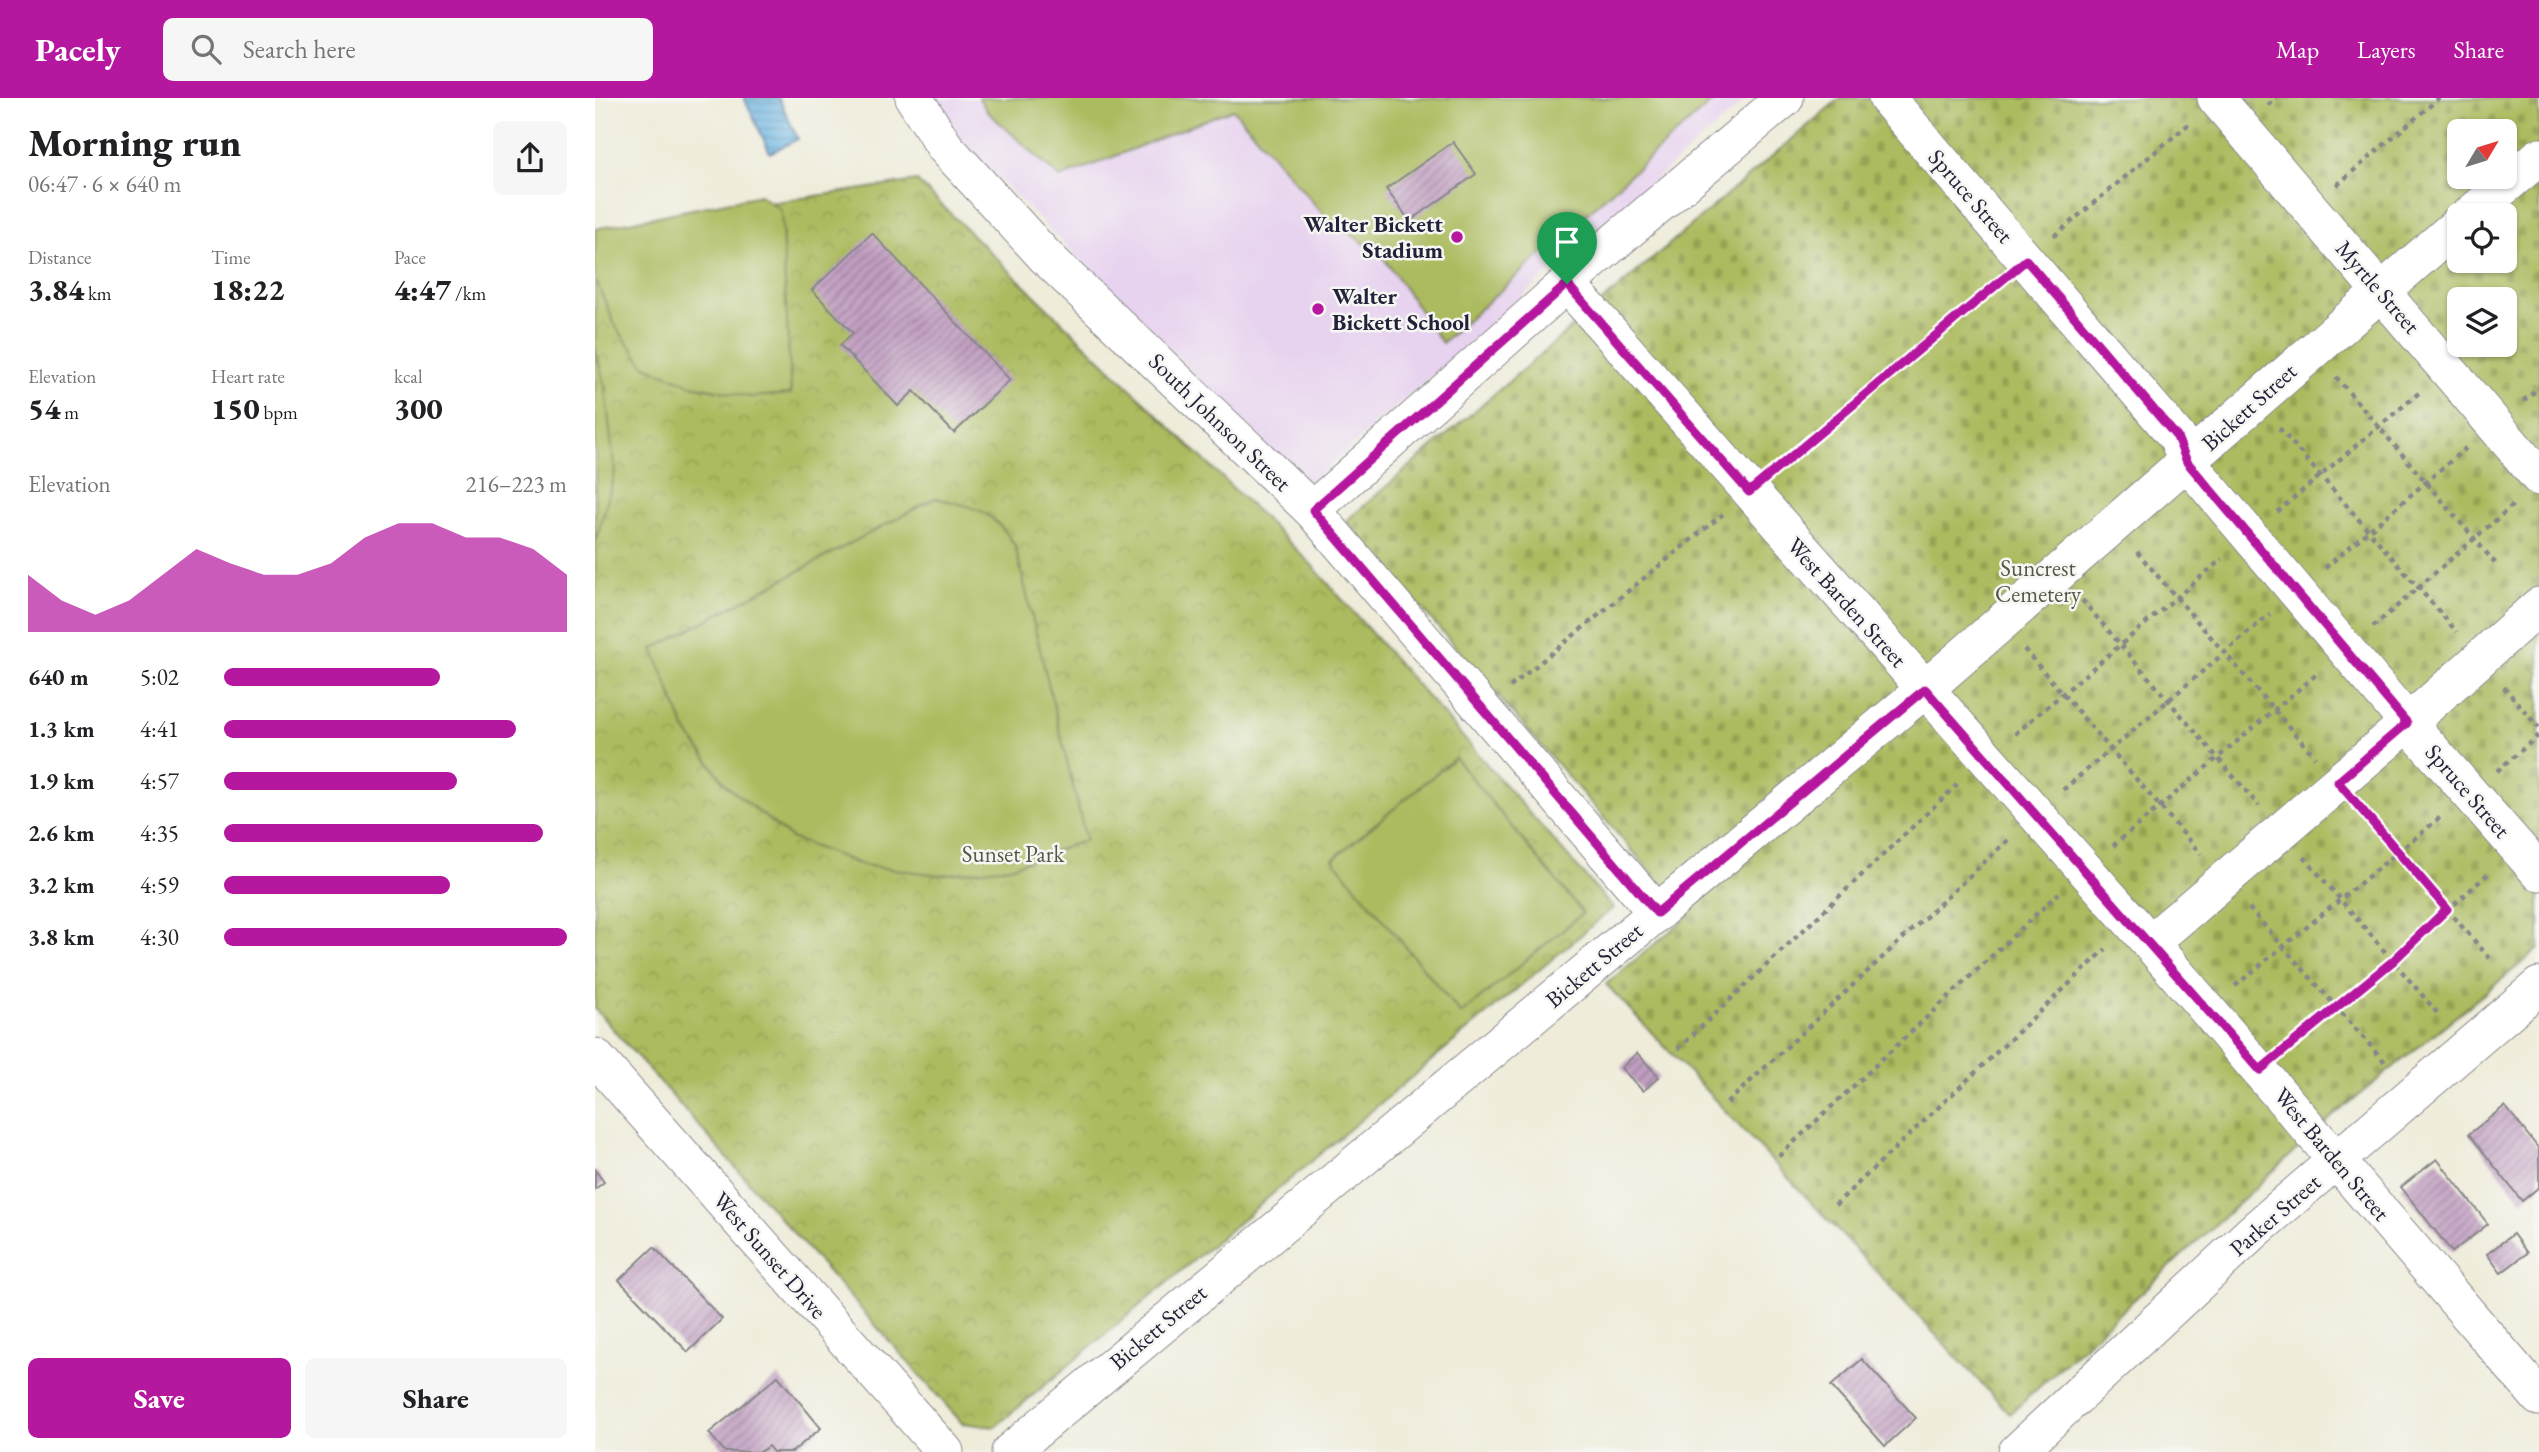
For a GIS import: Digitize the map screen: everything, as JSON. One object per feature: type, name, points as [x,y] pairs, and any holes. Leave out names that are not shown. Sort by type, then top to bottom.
[{"type":"street","name":"South Johnson Street","points":[[915,98],[945,147],[1045,256],[1313,510],[1657,913]]},
{"type":"street","points":[[1313,510],[1567,284],[1785,98]]},
{"type":"street","name":"Spruce Street","points":[[1887,98],[2177,437],[2187,462],[2407,723],[2529,860]]},
{"type":"street","name":"Myrtle Street","points":[[2217,99],[2494,424],[2530,488]]},
{"type":"street","points":[[2483,203],[2539,157]]},
{"type":"street","name":"Bickett Street","points":[[1010,1452],[1925,689],[2447,234]]},
{"type":"street","name":"West Barden Street","points":[[1567,284],[2142,933],[2539,1397]]},
{"type":"street","points":[[2142,933],[2224,880],[2539,606]]},
{"type":"street","name":"Parker Street","points":[[2017,1452],[2254,1231],[2539,986]]},
{"type":"street","name":"West Sunset Drive","points":[[595,1057],[945,1452]]},
{"type":"path","points":[[2310,208],[2439,98]]},
{"type":"path","points":[[1509,688],[1749,492],[2217,99]]},
{"type":"path","points":[[2313,350],[2496,564]]},
{"type":"path","points":[[2249,535],[2447,369]]},
{"type":"path","points":[[2255,401],[2322,474],[2539,728]]},
{"type":"path","points":[[2297,592],[2494,424]]},
{"type":"path","points":[[2346,650],[2530,488]]},
{"type":"path","points":[[2114,526],[2492,961]]},
{"type":"path","points":[[2059,573],[2440,1016]]},
{"type":"path","points":[[2002,622],[2385,1062]]},
{"type":"path","points":[[2208,1010],[2539,735]]},
{"type":"path","points":[[2260,1070],[2393,961],[2447,909],[2529,860]]},
{"type":"path","points":[[1835,1205],[2142,933]]},
{"type":"shaded area","name":"Walter Bickett School","points":[[934,98],[1748,98],[1306,486],[952,132]]},
{"type":"green space","name":"Walter Bickett Stadium","points":[[979,98],[1716,98],[1442,343],[1381,254],[1328,220],[1233,109],[1060,178],[987,111]]},
{"type":"green space","name":"Suncrest Cemetery","points":[[1840,98],[2539,98],[2539,949],[2332,1117],[2010,1414],[1606,984],[1689,916],[1346,521]]},
{"type":"green space","name":"Sunset Park","points":[[917,181],[1310,563],[1613,908],[995,1427],[962,1423],[595,1009],[595,235],[634,223]]},
{"type":"green space","points":[[760,195],[781,210],[791,394],[751,397],[692,385],[645,366],[616,327],[595,278],[595,229]]},
{"type":"green space","points":[[595,347],[605,388],[615,473],[595,544]]},
{"type":"green space","points":[[935,498],[961,504],[991,517],[1015,546],[1086,840],[1010,867],[939,875],[862,865],[791,838],[727,786],[685,729],[653,649]]},
{"type":"green space","points":[[1455,758],[1583,913],[1461,1014],[1333,859]]},
{"type":"water","points":[[744,98],[779,98],[798,139],[770,153]]},
{"type":"building","points":[[1453,142],[1476,174],[1410,221],[1386,189]]},
{"type":"building","points":[[872,233],[1010,380],[954,433],[914,391],[898,406],[840,345],[853,333],[812,290]]},
{"type":"building","points":[[1637,1053],[1659,1077],[1643,1091],[1621,1068]]},
{"type":"building","points":[[2505,1106],[2539,1149],[2539,1187],[2522,1201],[2469,1134]]},
{"type":"building","points":[[2437,1159],[2488,1224],[2452,1252],[2401,1187]]},
{"type":"building","points":[[595,1170],[604,1182],[595,1189]]},
{"type":"building","points":[[2513,1234],[2527,1253],[2501,1273],[2487,1254]]},
{"type":"building","points":[[654,1247],[722,1319],[688,1352],[619,1280]]},
{"type":"building","points":[[1862,1359],[1916,1418],[1885,1446],[1831,1386]]},
{"type":"building","points":[[778,1376],[821,1428],[792,1452],[773,1452],[768,1446],[760,1452],[725,1452],[709,1433]]},
{"type":"place","name":"Walter Bickett Stadium","points":[[1457,237]]},
{"type":"place","name":"Walter Bickett School","points":[[1318,309]]},
{"type":"route","points":[[2026,260],[2177,437],[2187,462],[2407,723],[2338,782],[2447,909],[2393,961],[2260,1070],[1925,689],[1657,913],[1313,510],[1567,284],[1749,492],[2026,260]]}]
